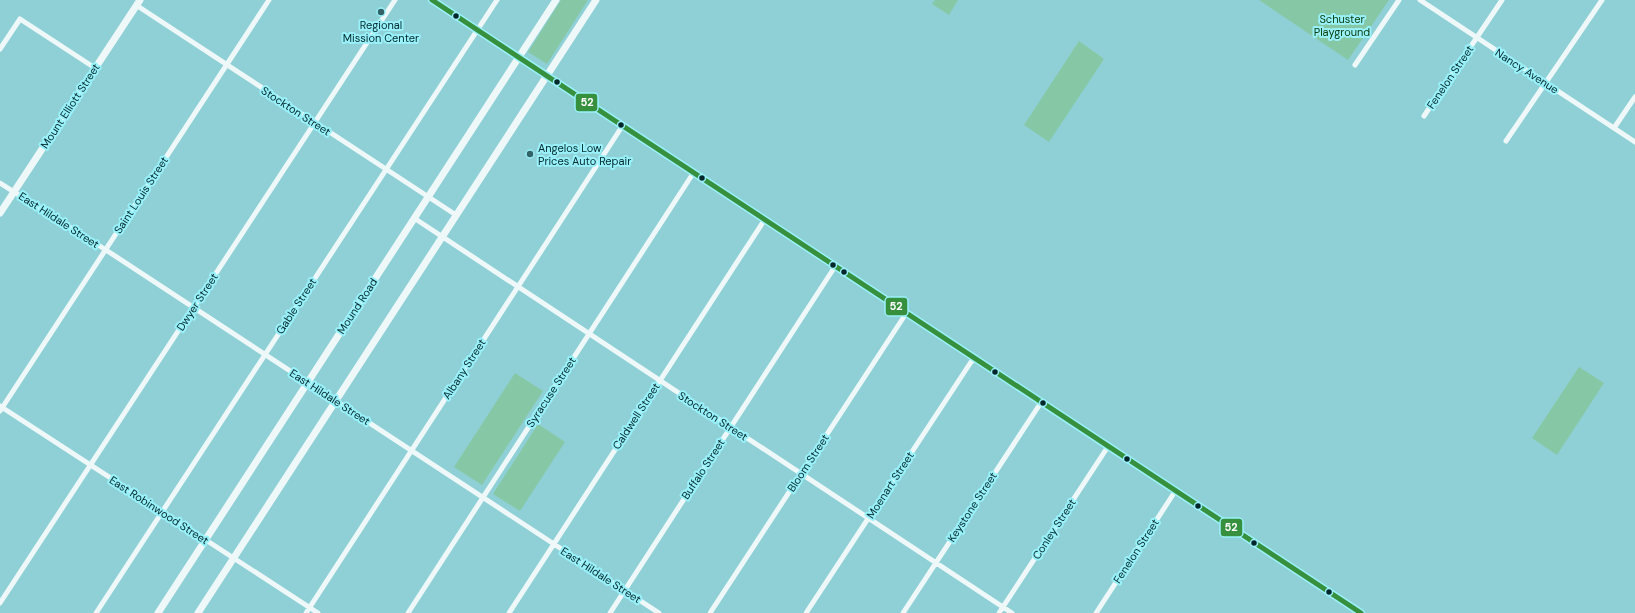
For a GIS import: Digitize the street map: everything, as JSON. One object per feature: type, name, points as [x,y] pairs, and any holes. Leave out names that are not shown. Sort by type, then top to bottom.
[{"type":"main road","points":[[432,0],[1109,445],[1361,613]]},
{"type":"main road","name":"Mound Road","points":[[158,613],[556,0]]},
{"type":"main road","points":[[198,613],[596,0]]},
{"type":"main road","name":"Mount Elliott Street","points":[[0,213],[138,3]]},
{"type":"street","name":"Saint Louis Street","points":[[1,408],[269,0]]},
{"type":"street","name":"Dwyer Street","points":[[0,603],[395,0]]},
{"type":"street","name":"Gable Street","points":[[96,613],[496,0]]},
{"type":"street","points":[[1355,65],[1399,0]]},
{"type":"street","name":"Nancy Avenue","points":[[1420,0],[1635,142]]},
{"type":"street","name":"Fenelon Street","points":[[1424,116],[1502,0]]},
{"type":"street","points":[[1506,142],[1602,0]]},
{"type":"street","name":"Stockton Street","points":[[138,3],[226,65],[456,215]]},
{"type":"street","points":[[0,49],[20,19],[95,68]]},
{"type":"street","points":[[1614,128],[1635,97]]},
{"type":"street","name":"Albany Street","points":[[306,613],[623,125]]},
{"type":"street","name":"Syracuse Street","points":[[408,613],[694,172]]},
{"type":"street","name":"East Hildale Street","points":[[0,183],[106,250],[659,613]]},
{"type":"street","name":"Stockton Street","points":[[414,218],[1012,613]]},
{"type":"street","name":"Caldwell Street","points":[[509,613],[765,219]]},
{"type":"street","name":"Buffalo Street","points":[[610,613],[836,265]]},
{"type":"street","name":"Bloom Street","points":[[710,613],[907,312]]},
{"type":"street","name":"Moenart Street","points":[[806,613],[971,362],[976,358]]},
{"type":"street","name":"Keystone Street","points":[[903,613],[1042,401]]},
{"type":"street","name":"East Robinwood Street","points":[[1,408],[318,613]]},
{"type":"street","name":"Conley Street","points":[[999,613],[1109,445]]},
{"type":"street","name":"Fenelon Street","points":[[1096,613],[1176,490]]},
{"type":"green space","points":[[561,0],[588,0],[547,64],[528,52]]},
{"type":"green space","points":[[935,0],[958,0],[949,15],[932,4]]},
{"type":"green space","name":"Schuster Playground","points":[[1259,0],[1389,0],[1348,60]]},
{"type":"green space","points":[[1079,41],[1104,59],[1049,142],[1024,125]]},
{"type":"green space","points":[[1579,367],[1604,383],[1557,455],[1532,438]]},
{"type":"green space","points":[[515,373],[543,391],[482,485],[454,467]]},
{"type":"green space","points":[[538,424],[565,442],[520,511],[493,494]]},
{"type":"transit line","name":"52","points":[[432,0],[1361,613]]},
{"type":"place","name":"Regional Mission Center","points":[[381,12]]},
{"type":"place","name":"Angelos Low Prices Auto Repair","points":[[530,154]]}]
